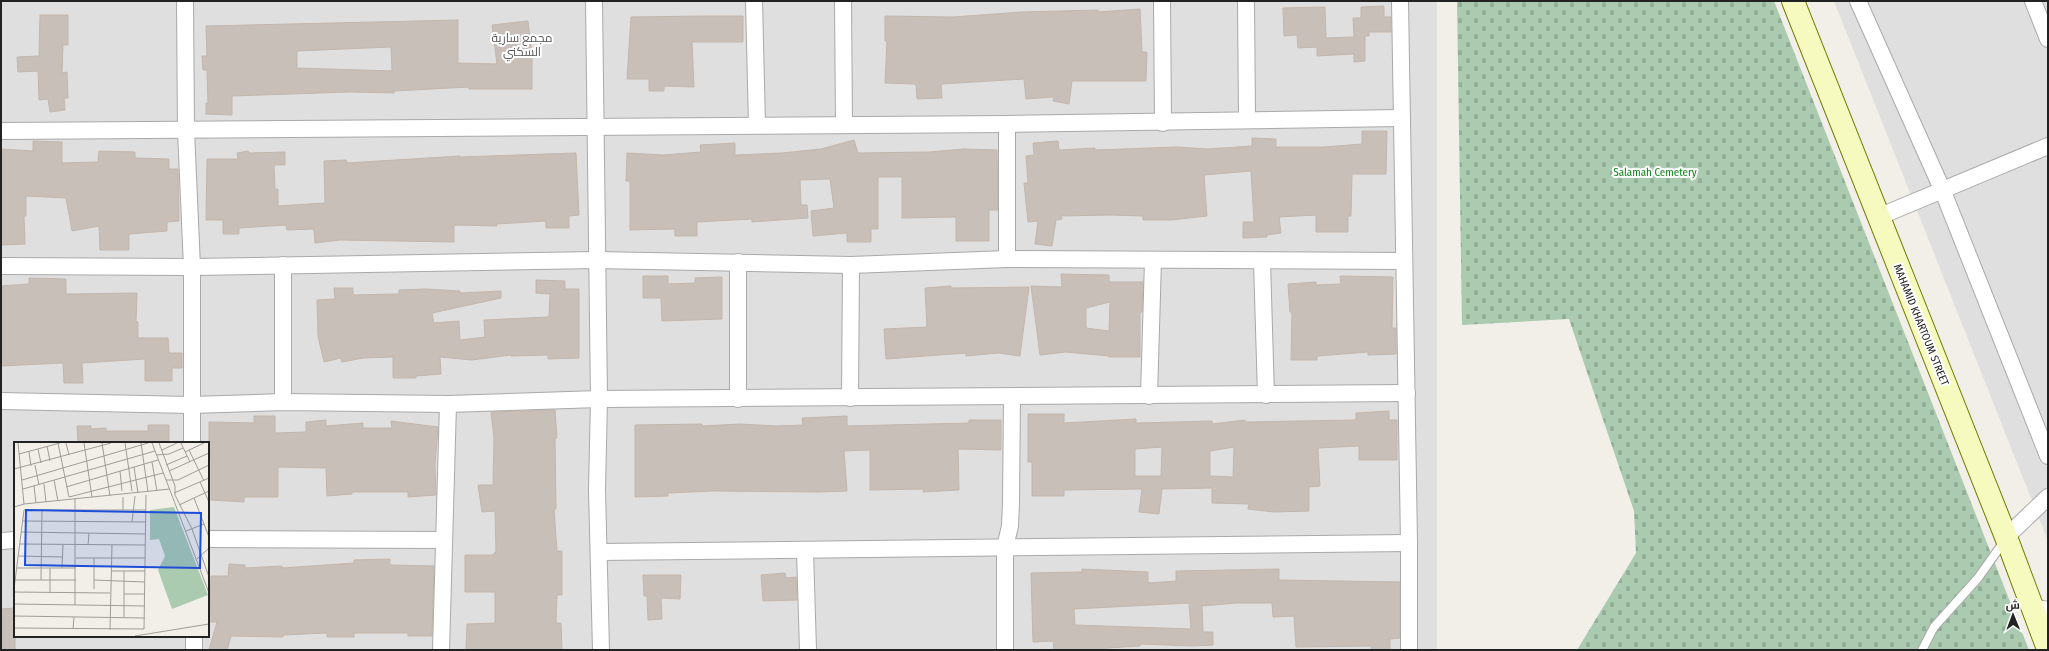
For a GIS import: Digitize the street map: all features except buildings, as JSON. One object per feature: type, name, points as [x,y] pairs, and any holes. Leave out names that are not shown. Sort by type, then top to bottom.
[{"type":"street","points":[[185,1],[186,131],[192,267],[192,442]]},
{"type":"street","points":[[594,1],[596,260],[599,399],[597,490],[601,650]]},
{"type":"street","points":[[754,1],[757,125]]},
{"type":"street","points":[[843,1],[844,125]]},
{"type":"street","points":[[1162,1],[1163,122]]},
{"type":"street","points":[[1246,1],[1247,120]]},
{"type":"street","points":[[1400,1],[1409,543],[1409,650]]},
{"type":"street","name":"MAHAMID KHARTOUM STREET","points":[[1793,1],[2006,537],[2040,608],[2048,649]]},
{"type":"street","points":[[1858,1],[1942,189],[2048,456]]},
{"type":"street","points":[[2033,1],[2044,17],[2048,39]]},
{"type":"street","points":[[1,132],[1007,124],[1402,118]]},
{"type":"street","points":[[1007,124],[1007,259]]},
{"type":"street","points":[[1878,217],[2048,146]]},
{"type":"street","points":[[1,266],[192,267],[596,260],[851,265],[1007,259],[1262,262],[1404,261]]},
{"type":"street","points":[[1149,396],[1153,260]]},
{"type":"street","points":[[738,262],[738,399]]},
{"type":"street","points":[[1262,262],[1266,395]]},
{"type":"street","points":[[283,402],[284,265]]},
{"type":"street","points":[[850,398],[851,265]]},
{"type":"street","points":[[1,401],[191,405],[283,402],[448,404],[599,399],[1406,394]]},
{"type":"street","points":[[1005,650],[1005,547],[1010,526],[1011,510],[1012,396]]},
{"type":"street","points":[[441,650],[448,404]]},
{"type":"street","points":[[2006,537],[2048,497]]},
{"type":"street","points":[[209,539],[444,540]]},
{"type":"street","points":[[1,541],[14,540]]},
{"type":"street","points":[[599,552],[805,551],[1005,547],[1409,543]]},
{"type":"street","points":[[805,551],[808,650]]},
{"type":"street","points":[[194,637],[194,650]]},
{"type":"lane","points":[[1922,650],[1934,627],[1978,578],[2006,537]]},
{"type":"shaded area","points":[[1,1],[1437,1],[1437,650],[1,650]]},
{"type":"shaded area","points":[[1834,1],[2048,1],[2048,541]]},
{"type":"green space","name":"Salamah Cemetery","points":[[1457,1],[1774,1],[2029,650],[1577,650],[1636,553],[1634,511],[1569,319],[1462,325]]},
{"type":"district","name":"مجمع سارية السكني","points":[[522,45]]}]
